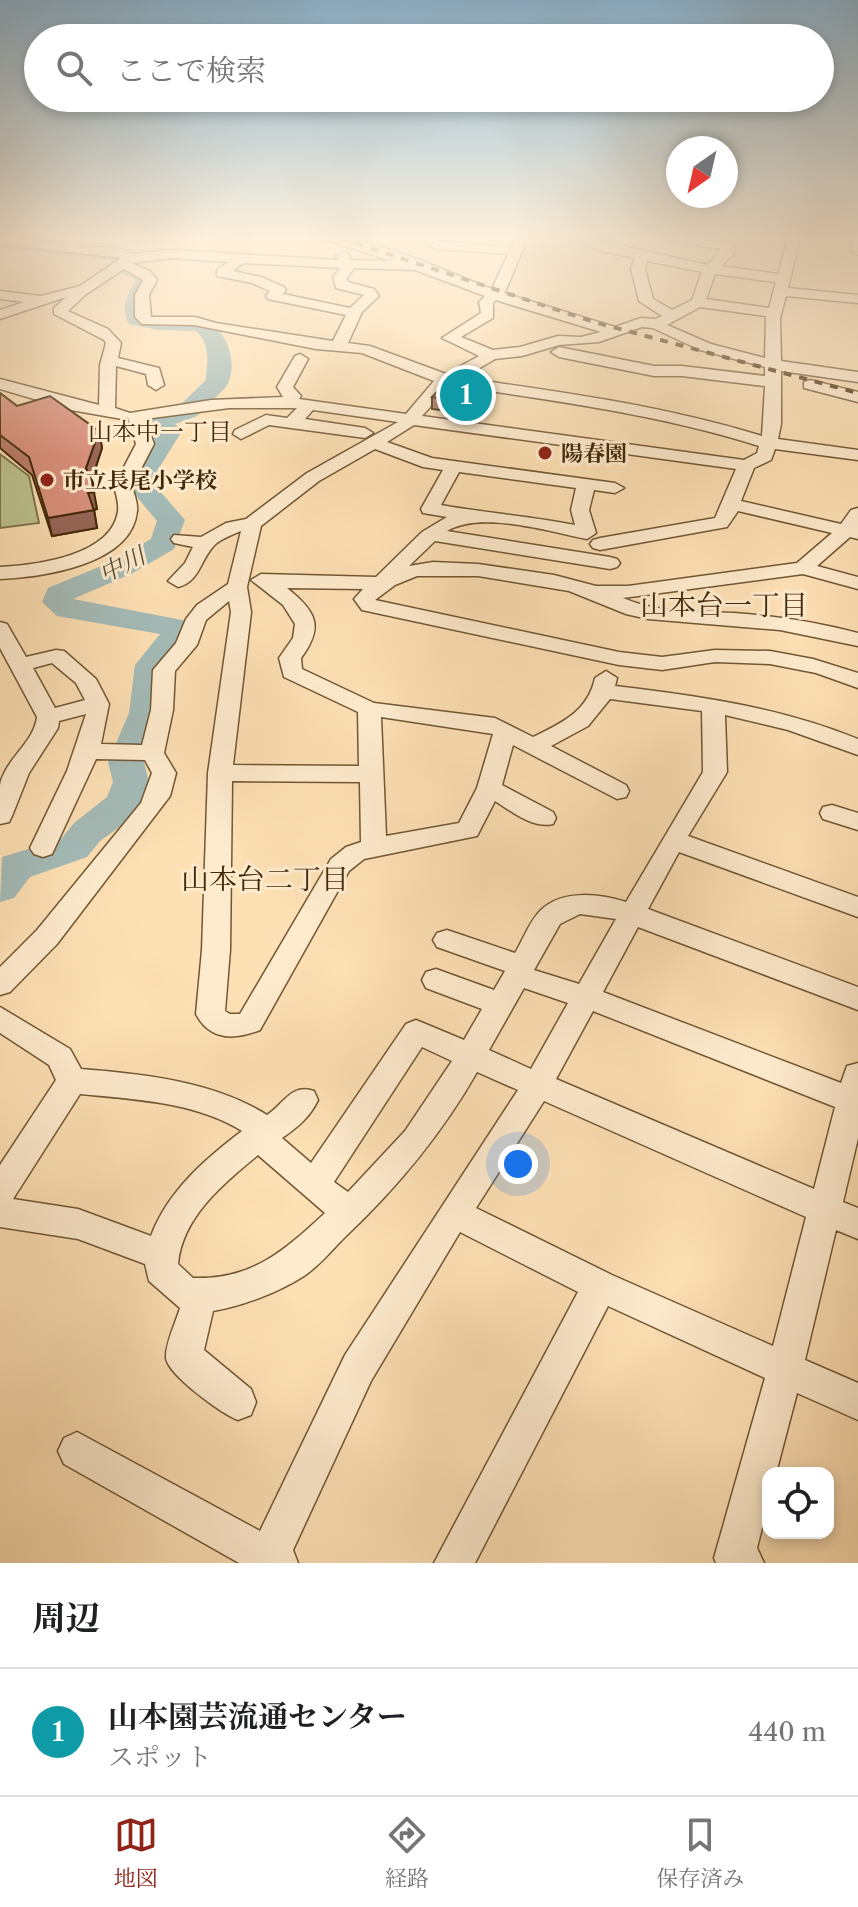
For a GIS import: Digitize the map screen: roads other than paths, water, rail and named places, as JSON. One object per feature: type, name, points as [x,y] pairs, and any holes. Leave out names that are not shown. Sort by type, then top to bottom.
[{"type":"street","points":[[59,311],[76,323],[102,331],[114,343],[109,360],[107,412]]},
{"type":"street","points":[[142,311],[142,317],[147,321],[195,321],[213,327],[373,350],[447,380],[616,405],[713,426],[768,443],[858,455]]},
{"type":"street","points":[[338,347],[355,313],[345,311]]},
{"type":"street","points":[[487,311],[488,315],[449,338],[491,355]]},
{"type":"street","points":[[549,311],[617,332]]},
{"type":"street","points":[[663,311],[674,317]]},
{"type":"street","points":[[658,324],[684,311]]},
{"type":"street","points":[[0,384],[107,412],[136,416],[246,399],[287,402],[746,465],[765,456],[773,424],[774,313],[760,311]]},
{"type":"street","points":[[578,347],[641,322],[658,324],[681,338],[773,374],[858,397]]},
{"type":"street","points":[[178,581],[194,566],[204,543],[233,527],[252,524],[370,437],[411,418],[440,384],[491,355],[533,347],[578,347],[654,371],[858,377]]},
{"type":"street","points":[[287,402],[293,396],[285,387],[300,359]]},
{"type":"street","points":[[109,360],[153,371],[156,385]]},
{"type":"street","points":[[293,422],[309,405]]},
{"type":"street","points":[[2,579],[75,561],[111,544],[127,525],[129,499],[123,486],[145,444],[136,416]]},
{"type":"street","points":[[241,434],[266,420],[293,422],[370,437],[406,456],[453,467],[615,488]]},
{"type":"street","points":[[434,535],[599,547],[720,523],[725,520],[746,465]]},
{"type":"street","points":[[453,467],[430,509],[464,515],[466,518]]},
{"type":"street","points":[[586,484],[580,510],[617,584],[653,588]]},
{"type":"street","points":[[732,504],[854,525]]},
{"type":"street","points":[[599,547],[488,518],[466,518],[444,525],[366,596],[365,603],[608,657],[659,664],[714,656],[752,655],[811,664],[858,681]]},
{"type":"street","points":[[252,524],[239,581],[241,612],[220,773],[216,950],[210,1014],[224,1026],[236,1027],[255,1017],[340,865],[355,853],[374,847],[468,830],[489,788],[505,731]]},
{"type":"street","points":[[803,568],[854,525]]},
{"type":"street","points":[[181,539],[204,543]]},
{"type":"street","points":[[0,984],[47,937],[158,796],[164,773],[152,753],[162,710],[164,670],[186,645],[196,619],[204,609],[239,581],[382,583],[410,572],[446,568],[544,579],[590,591],[643,612],[788,623],[858,640]]},
{"type":"street","points":[[590,591],[628,592],[803,568],[858,583]]},
{"type":"street","points":[[266,582],[292,604],[307,627],[306,634],[290,658],[292,672],[369,709],[495,725],[617,791]]},
{"type":"street","points":[[0,628],[48,717],[47,728],[17,772],[0,816]]},
{"type":"street","points":[[19,665],[56,656],[81,676],[95,693],[98,704],[87,751],[43,848]]},
{"type":"street","points":[[533,746],[581,722],[605,692],[608,657]]},
{"type":"street","points":[[81,676],[102,665]]},
{"type":"street","points":[[605,692],[713,704],[788,721],[858,748]]},
{"type":"street","points":[[48,717],[98,704]]},
{"type":"street","points":[[77,1451],[271,1561],[358,1368],[537,1086],[583,998],[715,772],[713,704]]},
{"type":"street","points":[[369,709],[374,847]]},
{"type":"street","points":[[87,751],[152,753]]},
{"type":"street","points":[[220,773],[371,774]]},
{"type":"street","points":[[489,788],[544,818]]},
{"type":"street","points":[[832,813],[858,822]]},
{"type":"street","points":[[673,840],[858,907]]},
{"type":"street","points":[[303,1100],[289,1117],[263,1134],[193,1197],[170,1227],[159,1254],[161,1270],[186,1294],[216,1295],[272,1276],[295,1263],[349,1213],[416,1141],[473,1055],[550,917],[568,906],[582,903],[612,906],[858,999]]},
{"type":"street","points":[[447,940],[583,998],[856,1093],[736,1561]]},
{"type":"street","points":[[436,980],[500,1004]]},
{"type":"street","points":[[0,1018],[60,1057],[72,1081]]},
{"type":"street","points":[[314,1185],[416,1032],[858,1224]]},
{"type":"street","points":[[72,1081],[117,1085],[210,1103],[245,1114],[314,1185],[349,1213]]},
{"type":"street","points":[[0,1192],[72,1081]]},
{"type":"street","points":[[0,1212],[78,1224],[159,1254]]},
{"type":"street","points":[[454,1213],[600,1286],[858,1402]]},
{"type":"street","points":[[454,1563],[600,1286]]},
{"type":"street","points":[[200,1296],[184,1357],[238,1402]]},
{"type":"waterway","name":"中川","points":[[0,888],[16,867],[74,848],[87,832],[116,811],[124,800],[131,782],[126,762],[146,713],[151,665],[177,635],[177,628],[68,609],[57,602],[59,594],[121,568],[164,543],[171,520],[139,484],[148,463],[169,431],[159,425],[159,421],[188,411],[218,382],[219,357],[216,343],[208,330],[201,325],[137,319],[137,311]]},
{"type":"railway","points":[[561,311],[858,393]]},
{"type":"place","name":"山本園芸流通センター","points":[[466,395]]},
{"type":"place","name":"陽春園","points":[[545,453]]},
{"type":"place","name":"市立長尾小学校","points":[[47,480]]},
{"type":"district","name":"山本中一丁目","points":[[160,432]]},
{"type":"district","name":"山本台一丁目","points":[[724,605]]},
{"type":"district","name":"山本台二丁目","points":[[265,879]]}]
